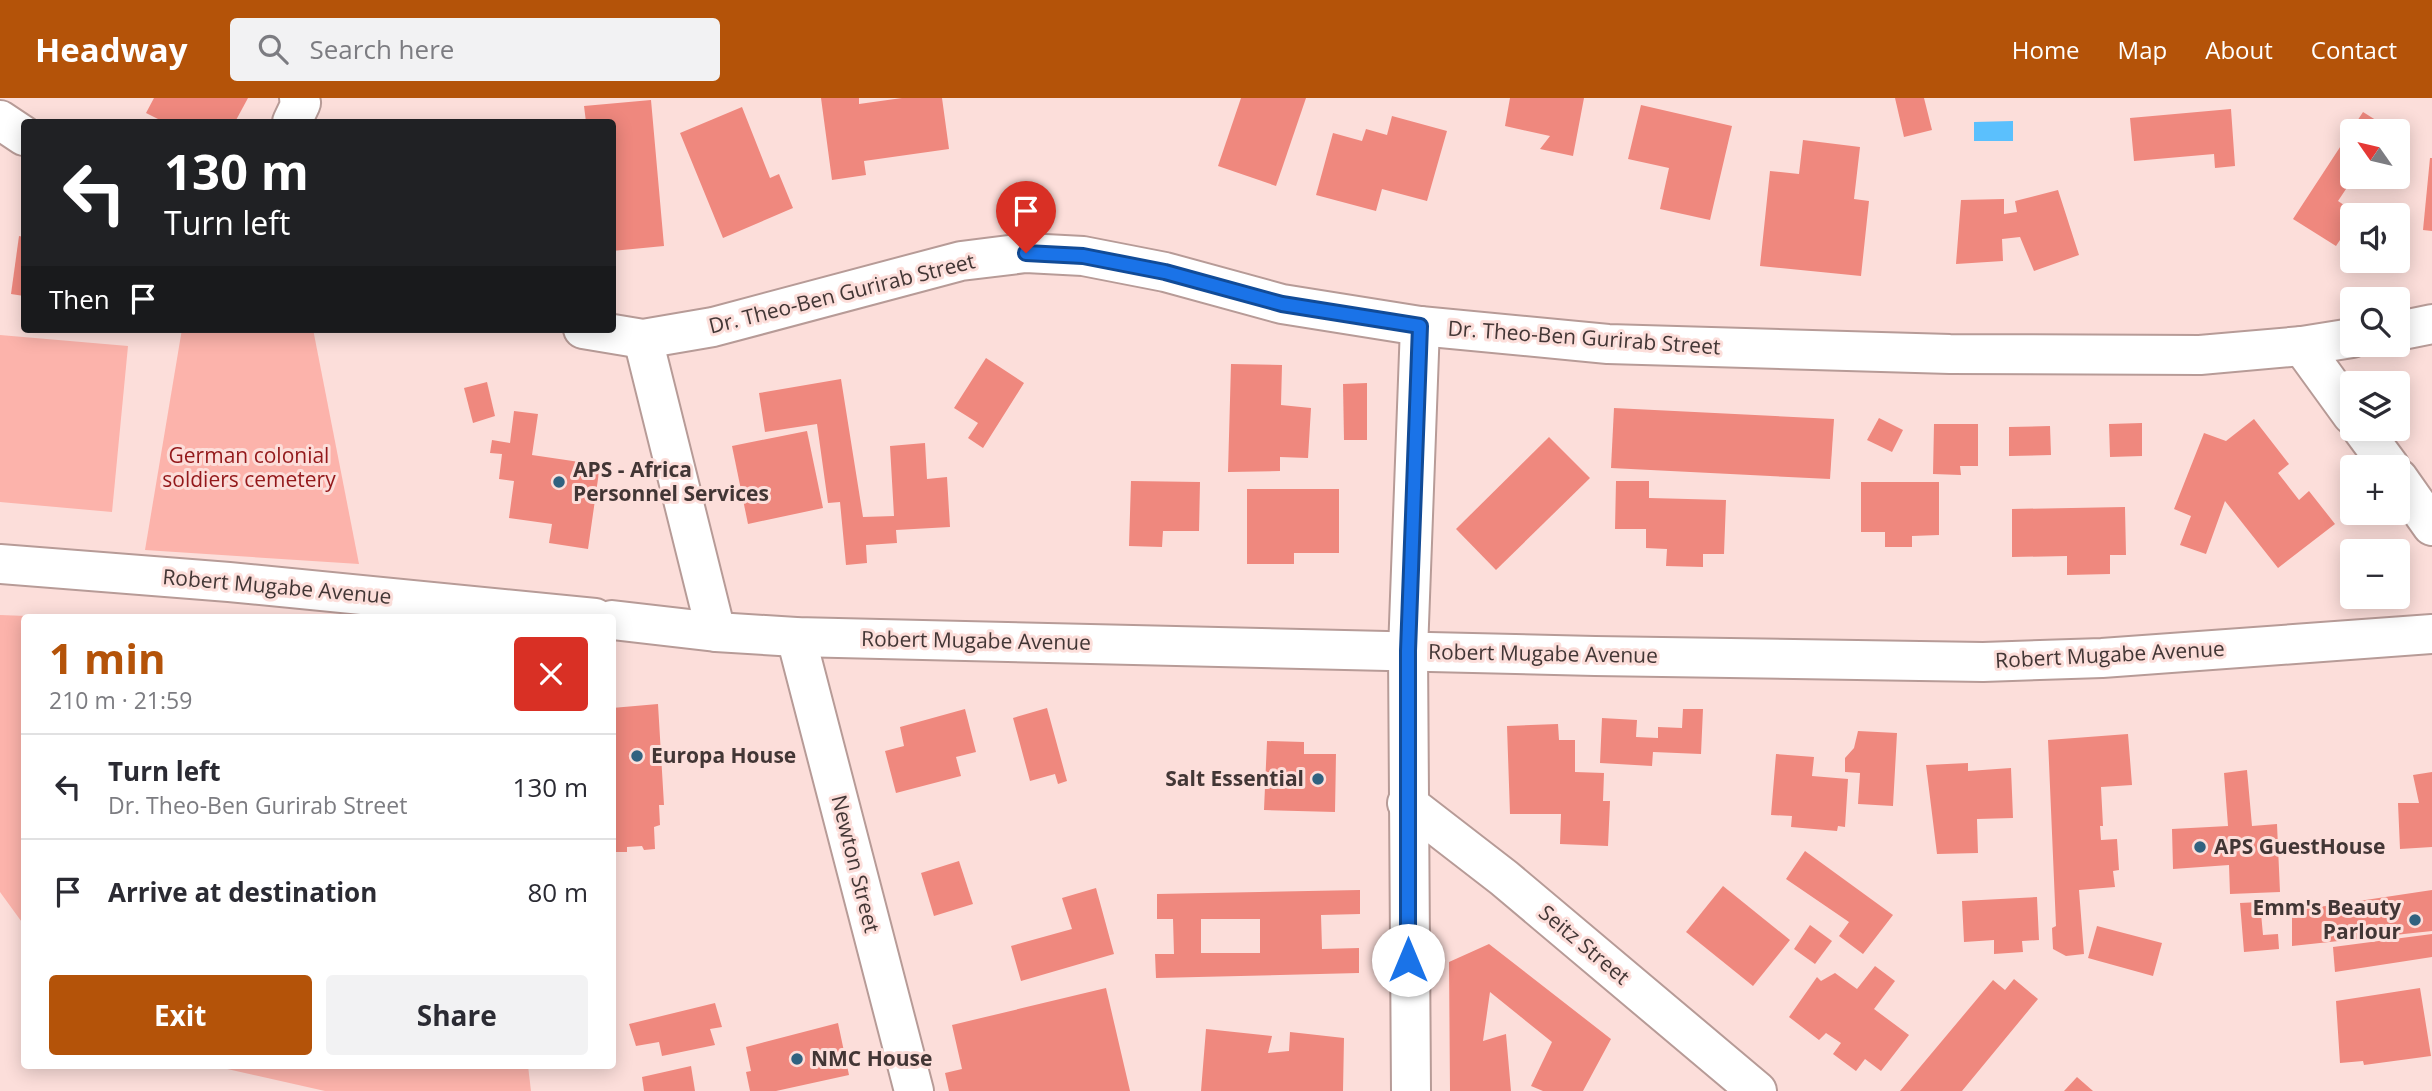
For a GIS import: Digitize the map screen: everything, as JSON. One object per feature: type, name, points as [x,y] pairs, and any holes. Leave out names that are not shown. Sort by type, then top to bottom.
[{"type":"street","points":[[293,119],[301,103],[299,98]]},
{"type":"street","points":[[0,120],[21,134]]},
{"type":"street","name":"Dr. Theo-Ben Gurirab Street","points":[[605,333],[643,340],[713,327],[961,261],[1026,253],[1083,256],[1165,272],[1282,304],[1420,326],[1608,344],[1901,353],[2200,355],[2340,340]]},
{"type":"street","points":[[2410,329],[2432,324]]},
{"type":"street","points":[[1410,1091],[1408,651],[1420,326]]},
{"type":"street","points":[[643,340],[716,632]]},
{"type":"street","points":[[2302,346],[2340,398]]},
{"type":"street","points":[[2410,495],[2432,526]]},
{"type":"street","name":"Robert Mugabe Avenue","points":[[0,564],[229,582],[554,614]]},
{"type":"street","name":"Robert Mugabe Avenue","points":[[616,620],[716,632],[796,637],[1983,662],[2102,658],[2432,634]]},
{"type":"street","name":"Newton Street","points":[[796,637],[914,1091]]},
{"type":"street","name":"Seitz Street","points":[[1407,803],[1504,878],[1757,1091]]},
{"type":"green space","name":"German colonial soldiers cemetery","points":[[181,333],[314,333],[359,564],[145,550]]},
{"type":"green space","points":[[0,335],[128,346],[112,512],[0,502]]},
{"type":"green space","points":[[0,615],[21,616],[21,921],[0,892]]},
{"type":"green space","points":[[227,1069],[528,1069],[531,1091],[325,1091]]},
{"type":"water","points":[[2013,121],[2013,141],[1974,141],[1974,122]]},
{"type":"building","points":[[154,98],[248,98],[237,119],[158,119],[146,113]]},
{"type":"building","points":[[821,98],[859,98],[859,104],[902,98],[942,98],[949,149],[864,161],[866,175],[832,180]]},
{"type":"building","points":[[1241,98],[1306,98],[1276,186],[1218,166]]},
{"type":"building","points":[[1510,98],[1584,98],[1573,156],[1540,149],[1550,136],[1505,126]]},
{"type":"building","points":[[1895,98],[1924,98],[1932,130],[1904,137]]},
{"type":"building","points":[[651,100],[664,246],[616,251],[616,119],[586,119],[584,106]]},
{"type":"building","points":[[1641,105],[1732,126],[1710,220],[1660,209],[1669,168],[1628,159]]},
{"type":"building","points":[[742,107],[770,178],[779,174],[793,208],[723,238],[680,133]]},
{"type":"building","points":[[2231,109],[2235,166],[2215,168],[2214,154],[2134,161],[2130,118]]},
{"type":"building","points":[[2363,112],[2374,119],[2358,119]]},
{"type":"building","points":[[1392,116],[1447,131],[1427,201],[1382,189],[1376,211],[1316,195],[1333,133],[1362,141],[1366,129],[1387,135]]},
{"type":"building","points":[[1803,140],[1860,147],[1854,199],[1869,201],[1861,276],[1760,266],[1770,171],[1799,174]]},
{"type":"building","points":[[2340,147],[2340,189],[2346,189],[2338,201],[2341,203],[2340,240],[2336,246],[2293,219]]},
{"type":"building","points":[[2432,158],[2432,231],[2423,230]]},
{"type":"building","points":[[2058,190],[2079,255],[2034,271],[2020,237],[2002,239],[2003,261],[1956,264],[1961,200],[2004,199],[2004,214],[2017,212],[2015,201]]},
{"type":"building","points":[[19,236],[21,296],[11,294]]},
{"type":"building","points":[[986,358],[1024,383],[983,448],[968,438],[978,423],[954,408]]},
{"type":"building","points":[[1231,364],[1282,365],[1281,405],[1311,408],[1308,458],[1280,457],[1280,471],[1228,472]]},
{"type":"building","points":[[841,379],[863,517],[894,516],[890,446],[925,443],[927,479],[947,477],[950,527],[896,530],[897,543],[866,545],[867,563],[846,565],[840,502],[828,503],[817,424],[765,432],[759,393]]},
{"type":"building","points":[[487,382],[495,416],[473,423],[464,388]]},
{"type":"building","points":[[1367,383],[1367,440],[1344,440],[1343,384]]},
{"type":"building","points":[[1614,408],[1834,419],[1830,479],[1611,468]]},
{"type":"building","points":[[514,411],[538,414],[532,455],[600,465],[588,549],[549,543],[552,524],[509,518],[514,481],[499,479],[502,454],[490,453],[492,440],[510,443]]},
{"type":"building","points":[[1879,418],[1903,430],[1892,452],[1867,440]]},
{"type":"building","points":[[2254,419],[2289,464],[2278,473],[2299,500],[2309,491],[2335,524],[2278,568],[2225,501],[2206,554],[2180,545],[2191,516],[2174,509],[2204,433],[2226,441]]},
{"type":"building","points":[[2142,423],[2142,456],[2110,457],[2109,424]]},
{"type":"building","points":[[1934,424],[1978,424],[1978,466],[1960,466],[1961,475],[1933,474]]},
{"type":"building","points":[[2050,426],[2051,455],[2009,456],[2009,427]]},
{"type":"building","points":[[807,431],[823,508],[748,524],[732,446]]},
{"type":"building","points":[[1549,437],[1590,478],[1496,570],[1456,529]]},
{"type":"building","points":[[1131,481],[1200,482],[1199,531],[1163,531],[1162,547],[1129,546]]},
{"type":"building","points":[[1616,481],[1649,481],[1649,498],[1726,500],[1724,554],[1703,554],[1703,567],[1666,566],[1667,549],[1646,548],[1646,529],[1615,529]]},
{"type":"building","points":[[1861,482],[1939,482],[1939,535],[1912,536],[1912,547],[1885,547],[1885,532],[1861,532]]},
{"type":"building","points":[[1247,489],[1339,489],[1339,553],[1294,553],[1294,564],[1247,564]]},
{"type":"building","points":[[2125,507],[2126,555],[2110,555],[2110,574],[2067,575],[2067,556],[2012,557],[2012,509]]},
{"type":"building","name":"Europa House","points":[[658,704],[664,805],[659,805],[660,825],[654,827],[655,849],[627,847],[627,852],[616,852],[616,708]]},
{"type":"building","points":[[1047,708],[1067,781],[1058,784],[1055,774],[1030,781],[1013,718]]},
{"type":"building","points":[[965,709],[976,752],[956,757],[961,776],[896,793],[885,751],[904,746],[900,727]]},
{"type":"building","points":[[1683,709],[1703,709],[1701,754],[1653,752],[1652,766],[1600,763],[1602,718],[1637,720],[1636,737],[1658,738],[1658,727],[1682,728]]},
{"type":"building","points":[[1558,724],[1559,740],[1575,740],[1575,772],[1604,773],[1603,801],[1610,801],[1608,846],[1560,844],[1561,814],[1510,814],[1507,726]]},
{"type":"building","points":[[1858,731],[1897,733],[1893,806],[1858,804],[1860,773],[1845,772],[1845,758],[1854,748]]},
{"type":"building","points":[[2128,734],[2132,785],[2101,787],[2101,840],[2117,839],[2119,870],[2113,871],[2115,887],[2079,890],[2084,954],[2066,956],[2053,949],[2052,928],[2056,926],[2048,740]]},
{"type":"building","points":[[1267,741],[1304,742],[1304,754],[1336,754],[1335,812],[1264,810]]},
{"type":"building","points":[[1776,754],[1814,757],[1812,776],[1848,779],[1845,827],[1838,826],[1837,831],[1791,827],[1792,816],[1771,815]]},
{"type":"building","points":[[1968,763],[1968,771],[2011,768],[2013,818],[1977,819],[1978,853],[1937,854],[1926,765]]},
{"type":"building","points":[[2247,770],[2252,826],[2277,824],[2280,892],[2230,894],[2229,865],[2173,869],[2172,829],[2228,826],[2224,773]]},
{"type":"building","points":[[2432,772],[2432,847],[2400,849],[2398,803],[2419,803],[2413,775]]},
{"type":"building","points":[[1805,851],[1893,915],[1863,954],[1839,936],[1849,922],[1786,879]]},
{"type":"building","points":[[959,861],[973,904],[934,916],[921,873]]},
{"type":"building","points":[[1723,886],[1790,940],[1753,986],[1686,932]]},
{"type":"building","points":[[1096,888],[1114,954],[1021,981],[1011,946],[1072,929],[1062,898]]},
{"type":"building","points":[[1360,890],[1360,914],[1321,915],[1322,949],[1359,948],[1359,973],[1156,978],[1155,954],[1174,954],[1173,919],[1157,919],[1157,894]],"holes":[[[1201,919],[1260,919],[1260,953],[1201,953]]]},
{"type":"building","points":[[2432,890],[2432,931],[2292,946],[2292,911]]},
{"type":"building","points":[[2037,897],[2039,940],[2022,941],[2023,952],[1994,954],[1994,940],[1964,942],[1962,901]]},
{"type":"building","points":[[2260,902],[2263,935],[2278,934],[2279,949],[2244,952],[2240,903]]},
{"type":"building","points":[[1810,925],[1832,941],[1815,964],[1794,949]]},
{"type":"building","points":[[2097,926],[2162,943],[2153,976],[2088,958]]},
{"type":"building","points":[[2432,934],[2432,957],[2335,972],[2333,947]]},
{"type":"building","points":[[1489,944],[1611,1039],[1583,1091],[1543,1091],[1531,1086],[1552,1042],[1490,992],[1483,1041],[1506,1034],[1511,1091],[1450,1091],[1449,962]]},
{"type":"building","points":[[1875,966],[1895,981],[1874,1009],[1909,1035],[1881,1071],[1865,1059],[1856,1071],[1833,1054],[1841,1043],[1826,1033],[1819,1040],[1789,1017],[1817,977],[1821,981],[1835,973],[1857,989]]},
{"type":"building","points":[[2014,979],[2038,999],[1962,1091],[1900,1091],[1993,980],[2005,990]]},
{"type":"building","points":[[1106,988],[1130,1091],[949,1091],[945,1073],[962,1069],[952,1025]]},
{"type":"building","points":[[2420,988],[2431,1056],[2364,1065],[2363,1061],[2340,1063],[2336,1001]]},
{"type":"building","points":[[715,1003],[722,1027],[710,1029],[715,1045],[662,1056],[659,1042],[636,1046],[629,1024]]},
{"type":"building","name":"NMC House","points":[[838,1023],[849,1075],[776,1091],[750,1091],[746,1072],[751,1071],[746,1047]]},
{"type":"building","points":[[1206,1029],[1272,1036],[1268,1053],[1289,1051],[1290,1032],[1344,1038],[1343,1091],[1201,1091]]},
{"type":"building","points":[[691,1066],[695,1091],[644,1091],[642,1077]]},
{"type":"building","points":[[2077,1077],[2093,1091],[2064,1091]]},
{"type":"place","name":"APS - Africa Personnel Services","points":[[559,482]]},
{"type":"place","name":"Europa House","points":[[637,756]]},
{"type":"place","name":"Salt Essential","points":[[1318,779]]},
{"type":"place","name":"APS GuestHouse","points":[[2200,847]]},
{"type":"place","name":"Emm's Beauty Parlour","points":[[2415,920]]},
{"type":"place","name":"NMC House","points":[[797,1059]]},
{"type":"route","points":[[1026,253],[1083,256],[1165,272],[1282,304],[1420,326],[1408,651],[1408,960]]}]
